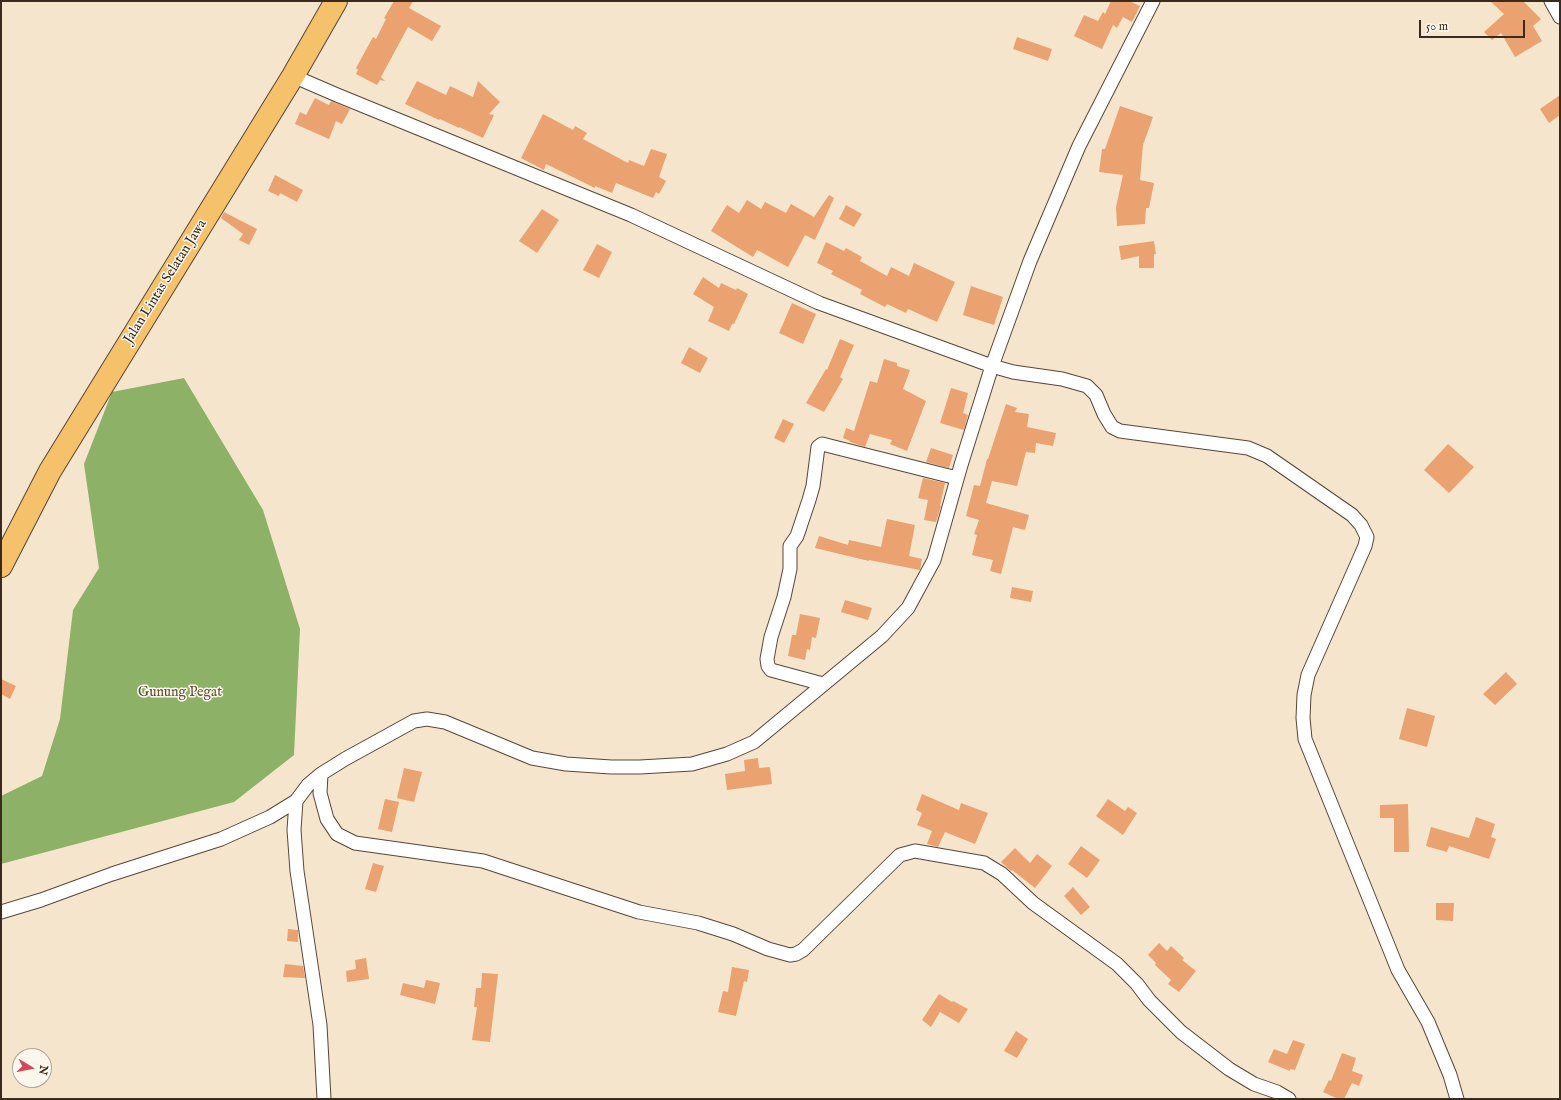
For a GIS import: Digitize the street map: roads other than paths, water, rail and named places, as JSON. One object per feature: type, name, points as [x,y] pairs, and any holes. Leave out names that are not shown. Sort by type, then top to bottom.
[{"type":"highway","name":"Jalan Lintas Selatan Jawa","points":[[1,566],[50,471],[293,76],[336,1]]},
{"type":"street","points":[[1,912],[41,900],[112,874],[221,839],[270,817],[296,801],[308,785],[321,774],[414,721],[427,719],[445,722],[532,758],[566,764],[640,767],[692,764],[727,754],[754,742],[882,636],[908,608],[934,560],[957,478],[992,366],[1030,261],[1079,146],[1153,1]]},
{"type":"street","points":[[1551,1],[1560,17]]},
{"type":"street","points":[[293,76],[631,215],[819,303],[992,366],[1013,372],[1062,379],[1087,386],[1096,395],[1104,414],[1112,426],[1120,431],[1248,448],[1267,456],[1310,488],[1352,515],[1361,525],[1367,537],[1365,546],[1308,675],[1304,695],[1303,718],[1305,739],[1398,970],[1428,1022],[1450,1075],[1457,1099]]},
{"type":"street","points":[[823,684],[771,670],[768,666],[767,659],[771,637],[784,597],[790,569],[790,546],[797,536],[813,486],[818,447],[822,444],[957,478]]},
{"type":"street","points":[[321,774],[320,793],[327,819],[337,834],[355,843],[483,861],[639,912],[698,924],[733,934],[768,949],[790,955],[796,954],[803,950],[900,855],[915,851],[984,863],[1002,874],[1033,902],[1118,964],[1137,984],[1149,1000],[1181,1032],[1229,1069],[1254,1084],[1277,1092],[1290,1099]]},
{"type":"street","points":[[296,801],[294,830],[297,871],[320,1026],[324,1099]]},
{"type":"park label","name":"Gunung Pegat","points":[[180,693]]}]
